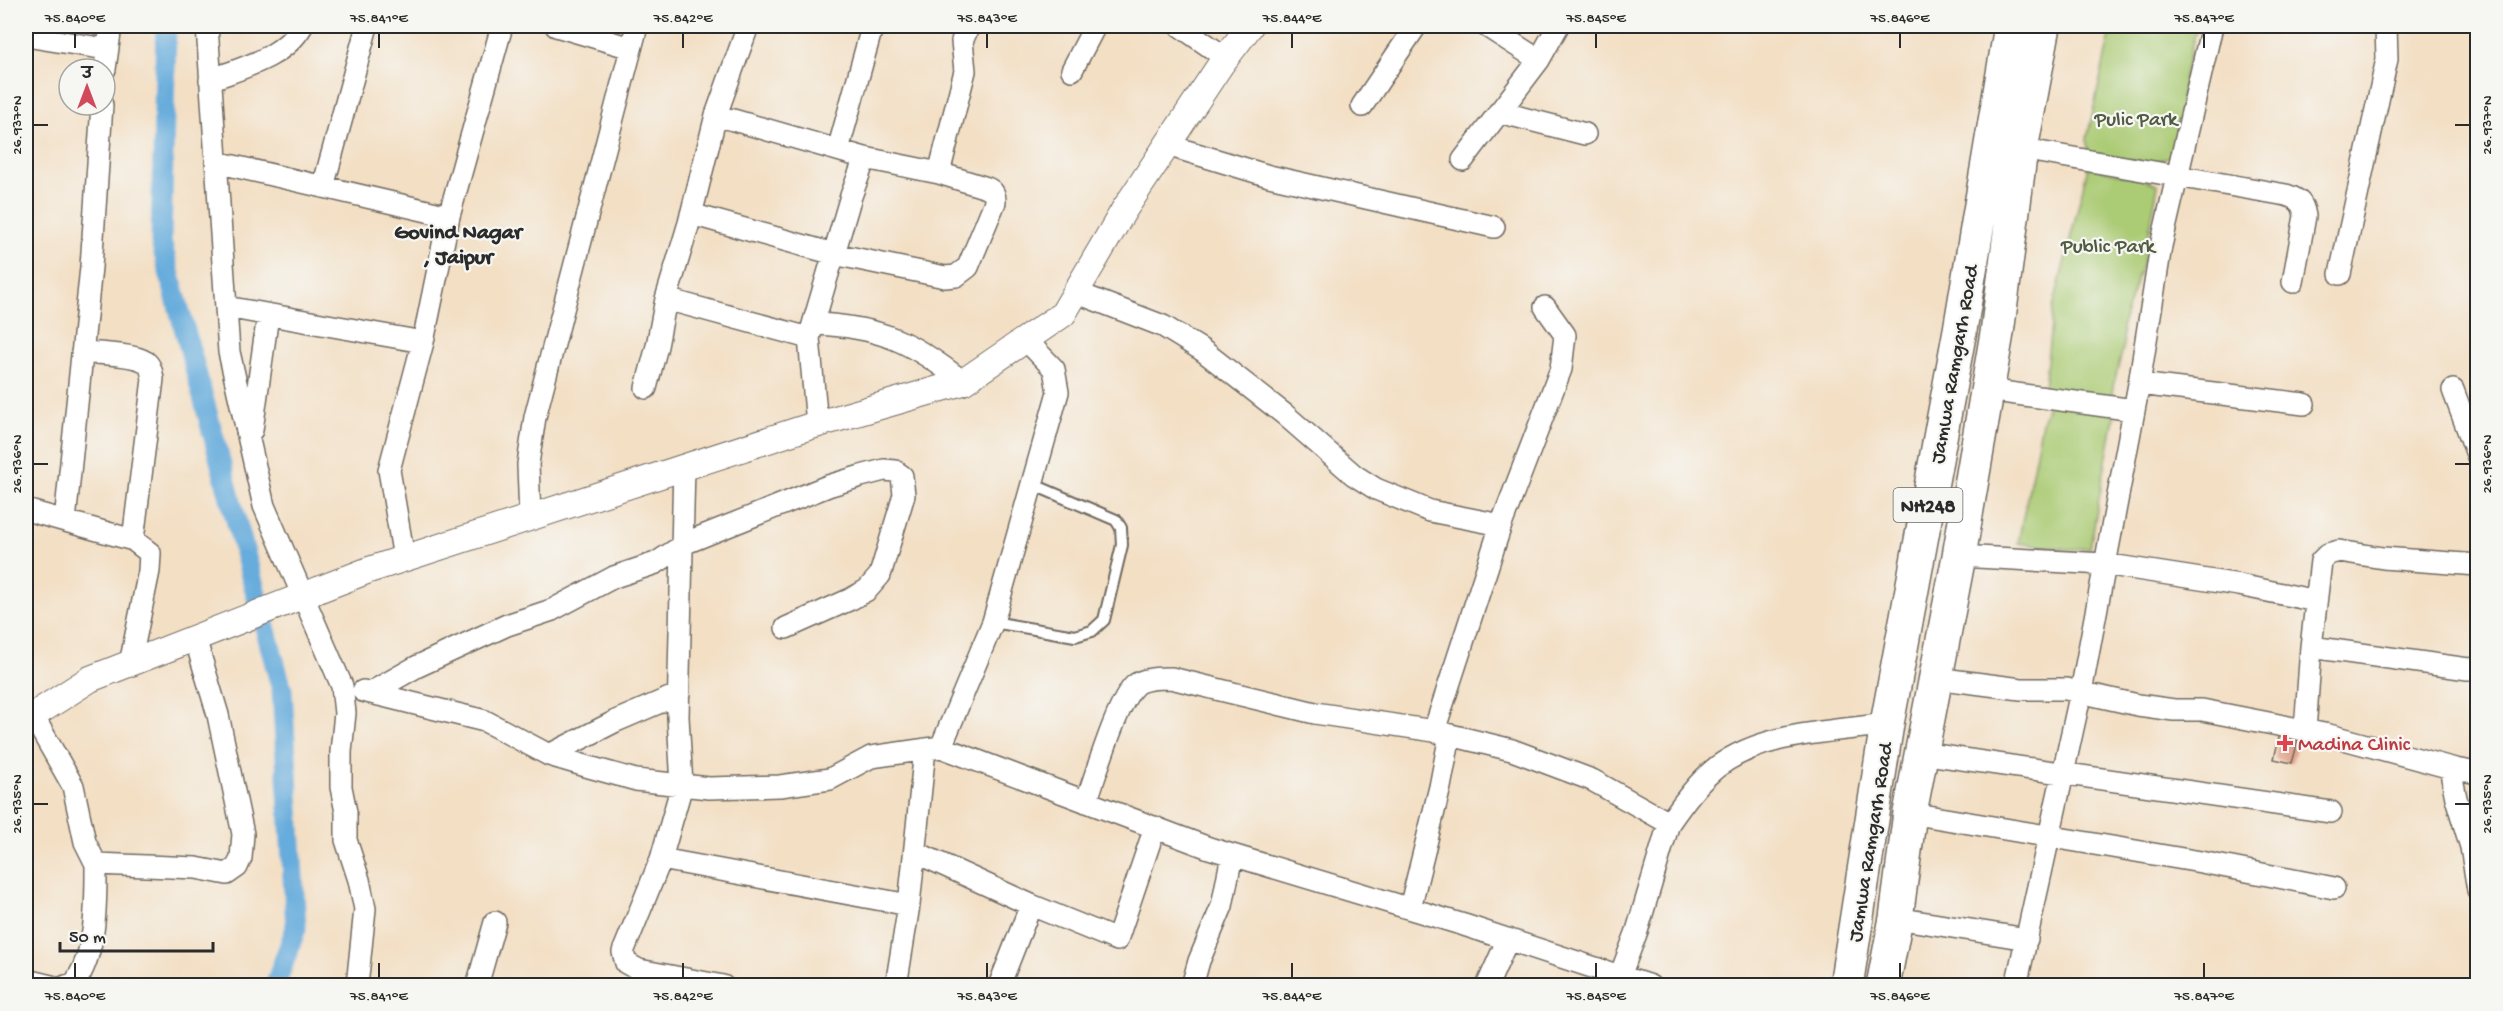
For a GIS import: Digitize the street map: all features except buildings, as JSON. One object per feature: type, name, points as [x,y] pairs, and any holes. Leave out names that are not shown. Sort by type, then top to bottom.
[{"type":"highway","name":"Jamwa Ramgarh Road","points":[[1846,986],[1887,724],[1960,330],[2010,26]]},
{"type":"highway","name":"Jamwa Ramgarh Road","points":[[1883,986],[1896,918],[1910,813],[1959,556],[1997,333],[2021,149],[2044,26]]},
{"type":"street","points":[[105,57],[111,26]]},
{"type":"street","points":[[207,26],[229,352],[264,506],[291,601],[342,686],[345,713],[341,752],[341,787],[346,812],[346,840],[360,880],[365,909],[357,986]]},
{"type":"street","points":[[210,80],[278,52],[302,26]]},
{"type":"street","points":[[323,187],[367,26]]},
{"type":"street","points":[[404,558],[389,470],[423,342],[449,216],[502,26]]},
{"type":"street","points":[[556,26],[631,48]]},
{"type":"street","points":[[530,517],[528,464],[535,417],[637,26]]},
{"type":"street","points":[[646,388],[666,299],[691,214],[716,115],[748,26]]},
{"type":"street","points":[[939,173],[965,70],[962,41],[969,26]]},
{"type":"street","points":[[1072,70],[1095,26]]},
{"type":"street","points":[[1180,26],[1226,58]]},
{"type":"street","points":[[66,986],[74,984],[83,971],[96,912],[96,864],[85,842],[73,786],[29,717],[90,680],[404,558],[817,424],[963,382],[1063,314],[1124,210],[1250,26]]},
{"type":"street","points":[[1362,105],[1416,26]]},
{"type":"street","points":[[1486,26],[1539,60]]},
{"type":"street","points":[[1463,160],[1539,60],[1558,26]]},
{"type":"street","points":[[2021,985],[2027,939],[2081,692],[2139,384],[2161,246],[2212,26]]},
{"type":"street","points":[[2340,274],[2387,59],[2386,26]]},
{"type":"street","points":[[838,150],[871,31]]},
{"type":"street","points":[[26,36],[98,57]]},
{"type":"street","points":[[1499,112],[1585,134]]},
{"type":"street","points":[[691,214],[834,254],[945,277],[956,276],[968,267],[995,202],[992,190],[939,173],[865,158],[716,115]]},
{"type":"street","points":[[65,521],[91,267],[101,117]]},
{"type":"street","points":[[1167,145],[1269,176],[1494,227]]},
{"type":"street","points":[[2021,149],[2286,195],[2297,199],[2304,206],[2305,216],[2293,282]]},
{"type":"street","points":[[817,424],[812,331],[865,158]]},
{"type":"street","points":[[216,162],[449,216]]},
{"type":"street","points":[[1075,292],[1163,327],[1202,350],[1284,414],[1345,468],[1376,489],[1430,512],[1501,525]]},
{"type":"street","points":[[666,299],[812,331],[846,325],[879,333],[907,343],[933,358],[963,382]]},
{"type":"street","points":[[1410,908],[1435,810],[1442,733],[1501,525],[1561,369],[1565,335],[1545,307]]},
{"type":"street","points":[[226,308],[423,342]]},
{"type":"street","points":[[250,443],[268,315]]},
{"type":"street","points":[[896,986],[915,852],[933,748],[993,622],[1053,413],[1058,386],[1054,369],[1025,339]]},
{"type":"street","points":[[82,352],[137,358],[146,362],[151,368],[153,380],[133,540]]},
{"type":"street","points":[[2139,384],[2304,404]]},
{"type":"street","points":[[1987,390],[2134,410]]},
{"type":"street","points":[[2453,390],[2478,456]]},
{"type":"street","points":[[684,466],[679,694],[682,785],[661,859],[623,952],[626,963],[639,970],[723,986]]},
{"type":"street","points":[[370,693],[416,667],[507,625],[552,610],[614,577],[656,563],[683,545],[828,486],[884,470],[895,471],[902,476],[904,495],[880,575],[867,590],[786,628]]},
{"type":"street","points":[[26,510],[133,540],[150,553],[149,571],[129,664]]},
{"type":"street","points":[[2305,731],[2311,647],[2321,561],[2328,554],[2339,551],[2383,558],[2478,565]]},
{"type":"street","points":[[1959,556],[2104,564],[2231,583],[2316,601]]},
{"type":"street","points":[[96,864],[195,868],[227,874],[237,867],[241,858],[243,834],[234,790],[218,715],[195,638]]},
{"type":"street","points":[[2311,647],[2468,669],[2478,668]]},
{"type":"street","points":[[1086,802],[1123,702],[1136,684],[1153,679],[1171,678],[1315,713],[1442,733],[1512,750],[1592,780],[1669,823]]},
{"type":"street","points":[[1935,678],[2021,689],[2066,689],[2138,705],[2174,710],[2202,710],[2340,738],[2450,768],[2478,773]]},
{"type":"street","points":[[342,686],[485,721],[549,755],[636,780],[709,788],[780,786],[820,781],[830,779],[871,757],[933,748],[1232,855],[1410,908],[1650,986]]},
{"type":"street","points":[[549,755],[616,721],[679,694]]},
{"type":"street","points":[[1620,976],[1637,931],[1669,823],[1687,797],[1717,767],[1749,748],[1781,739],[1887,724]]},
{"type":"street","points":[[1921,753],[2331,812]]},
{"type":"street","points":[[2450,768],[2456,798],[2471,847],[2478,890]]},
{"type":"street","points":[[1910,813],[2050,835],[2334,888]]},
{"type":"street","points":[[915,852],[1031,905],[1117,940],[1155,827]]},
{"type":"street","points":[[1192,986],[1199,961],[1222,906],[1232,855]]},
{"type":"street","points":[[661,859],[909,904]]},
{"type":"street","points":[[999,986],[1031,905]]},
{"type":"street","points":[[1896,918],[2027,939]]},
{"type":"street","points":[[477,986],[495,922]]},
{"type":"street","points":[[1487,986],[1508,939]]},
{"type":"street","points":[[26,980],[51,986]]},
{"type":"lane","points":[[993,622],[1075,636],[1092,631],[1104,620],[1122,545],[1121,528],[1116,520],[1032,484]]},
{"type":"green space","name":"Pulic Park","points":[[2112,26],[2197,26],[2185,71],[2174,155],[2151,163],[2088,155],[2087,138]]},
{"type":"green space","name":"Public Park","points":[[2088,167],[2143,179],[2158,185],[2145,255],[2122,325],[2124,345],[2113,386],[2114,418],[2090,548],[2069,549],[2018,543],[2042,422],[2048,405],[2043,396],[2053,308]]},
{"type":"waterway","points":[[166,26],[161,242],[282,690],[296,928],[275,986]]},
{"type":"place","name":"Madina Clinic","points":[[2285,743]]},
{"type":"district","name":"Govind Nagar , Jaipur","points":[[458,242]]}]
